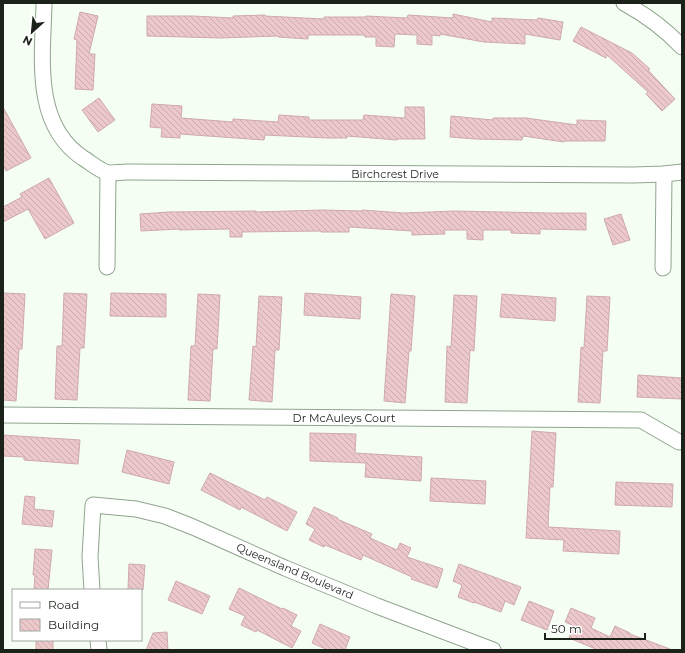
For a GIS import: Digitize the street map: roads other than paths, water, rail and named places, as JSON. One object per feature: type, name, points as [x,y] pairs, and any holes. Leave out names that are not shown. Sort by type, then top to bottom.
[{"type":"street","points":[[44,3],[42,64],[43,84],[46,104],[52,122],[59,135],[69,147],[89,162],[108,173],[108,267]]},
{"type":"street","points":[[624,3],[650,18],[682,46]]},
{"type":"street","name":"Birchcrest Drive","points":[[108,173],[625,175],[682,172]]},
{"type":"street","points":[[663,268],[664,174]]},
{"type":"street","name":"Dr McAuleys Court","points":[[3,415],[641,420],[679,442]]},
{"type":"street","name":"Queensland Boulevard","points":[[92,589],[90,557],[93,505],[136,509],[165,516],[193,527],[285,568],[485,649]]}]
